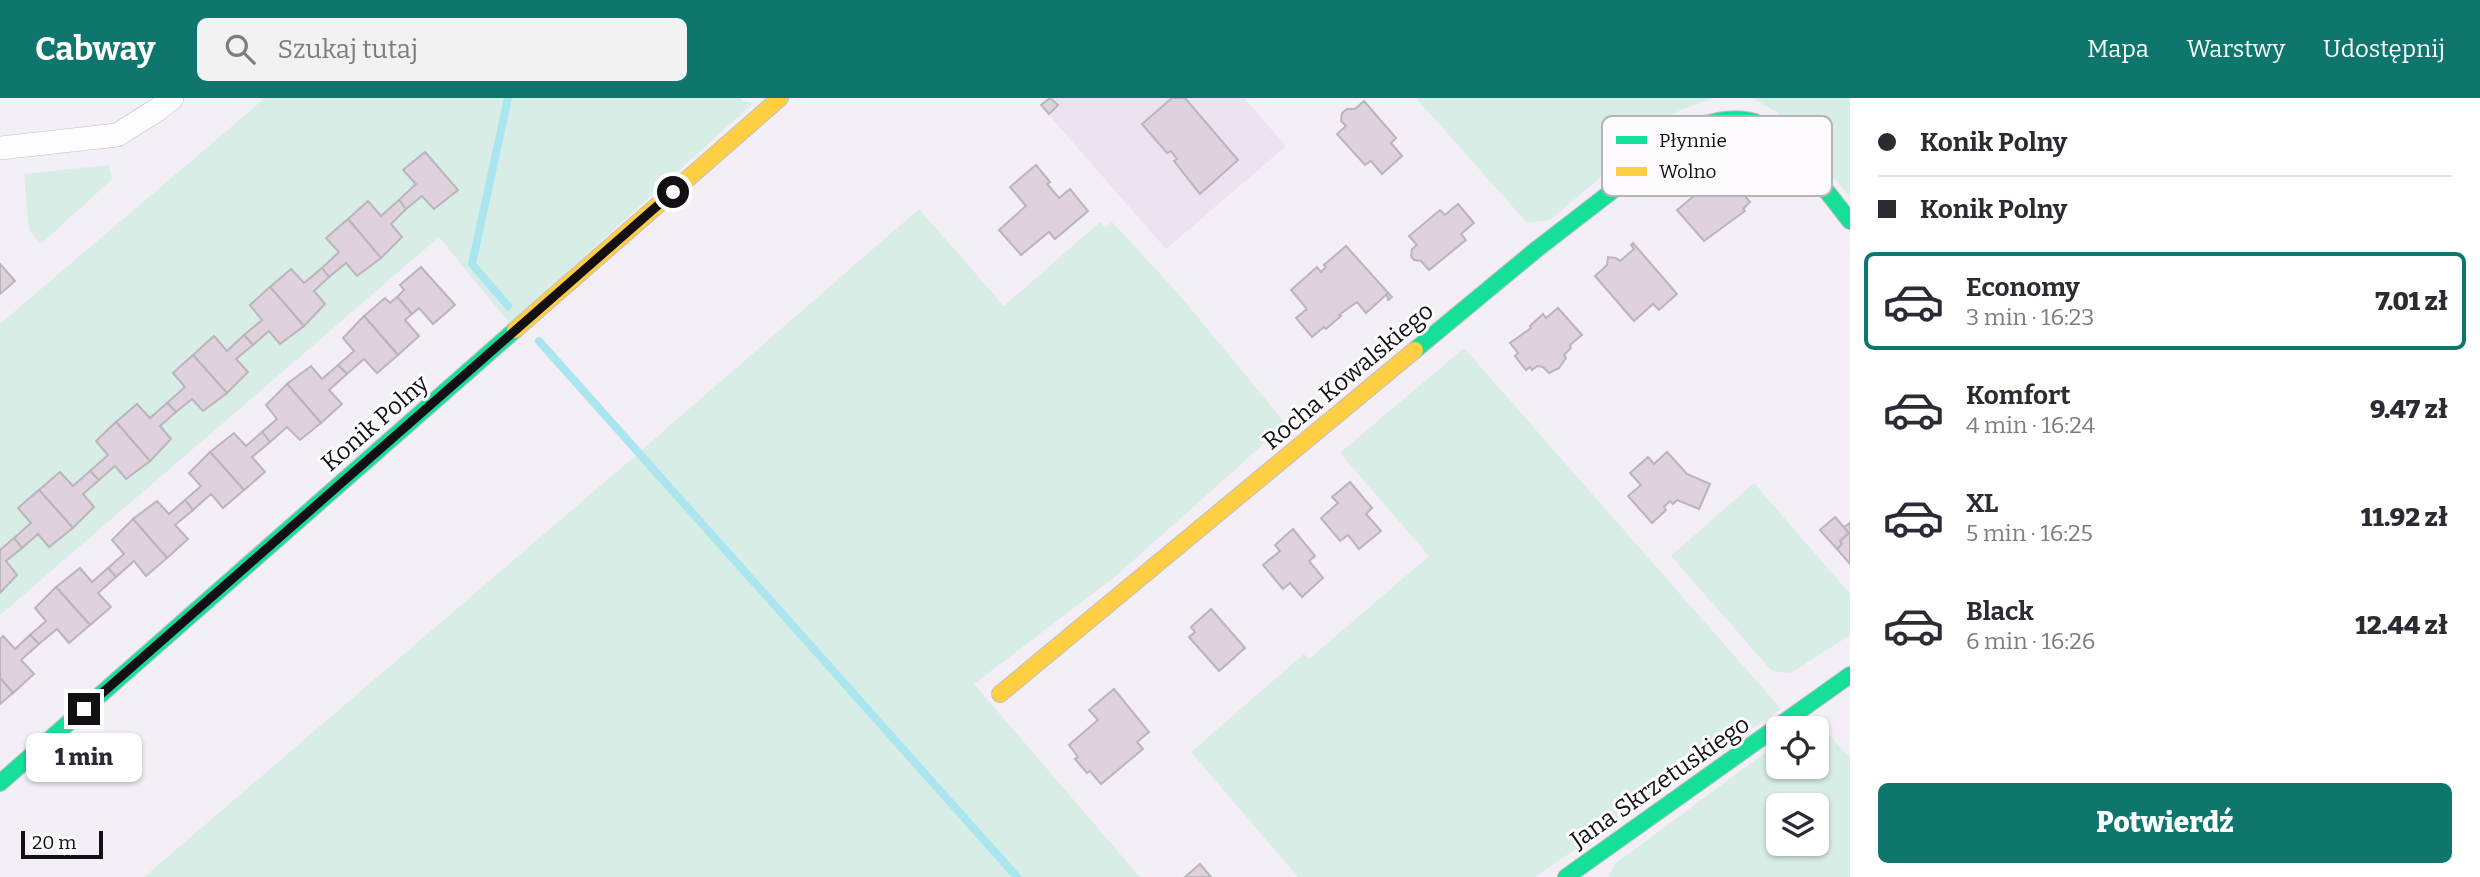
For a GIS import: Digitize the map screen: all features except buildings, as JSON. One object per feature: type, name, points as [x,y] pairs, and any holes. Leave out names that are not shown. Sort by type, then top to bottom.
[{"type":"street","points":[[0,148],[117,135],[172,98]]},
{"type":"street","name":"Konik Polny","points":[[0,783],[780,98]]},
{"type":"street","name":"Rocha Kowalskiego","points":[[1000,694],[1604,196]]},
{"type":"street","name":"Rocha Kowalskiego","points":[[1828,196],[1850,221]]},
{"type":"street","name":"Jana Skrzetuskiego","points":[[1566,877],[1850,675]]},
{"type":"shaded area","points":[[1049,98],[1244,98],[1286,146],[1166,249],[1041,106]]},
{"type":"green space","points":[[265,98],[740,98],[753,103],[510,324],[439,237],[0,615],[0,324]]},
{"type":"green space","points":[[1416,98],[1715,98],[1680,110],[1673,116],[1602,116],[1602,176],[1550,220],[1527,223]]},
{"type":"green space","points":[[1752,98],[1850,98],[1850,197],[1832,176],[1832,116],[1780,116]]},
{"type":"green space","points":[[109,165],[112,179],[41,244],[29,230],[24,174]]},
{"type":"green space","points":[[919,209],[1004,306],[1100,222],[1105,228],[1112,222],[1176,291],[1286,424],[1116,576],[974,684],[1140,877],[144,877],[650,443]]},
{"type":"green space","points":[[1464,348],[1781,709],[1766,716],[1766,719],[1535,877],[1298,877],[1191,752],[1304,654],[1309,659],[1429,556],[1340,453]]},
{"type":"green space","points":[[1754,483],[1850,594],[1850,635],[1791,673],[1772,671],[1671,556]]},
{"type":"green space","points":[[1829,735],[1850,758],[1850,877],[1608,877],[1615,864],[1766,752],[1766,779],[1829,779]]},
{"type":"waterway","points":[[508,98],[472,264],[508,306]]},
{"type":"waterway","points":[[539,341],[1017,877]]},
{"type":"traffic: fast","points":[[1415,350],[1606,196]]},
{"type":"traffic: fast","points":[[1830,196],[1850,221]]},
{"type":"traffic: fast","points":[[0,783],[515,330]]},
{"type":"traffic: fast","points":[[1566,877],[1850,675]]},
{"type":"traffic: slow","points":[[515,330],[780,98]]},
{"type":"traffic: slow","points":[[1000,694],[1415,350]]},
{"type":"route","points":[[84,709],[673,192]]}]
